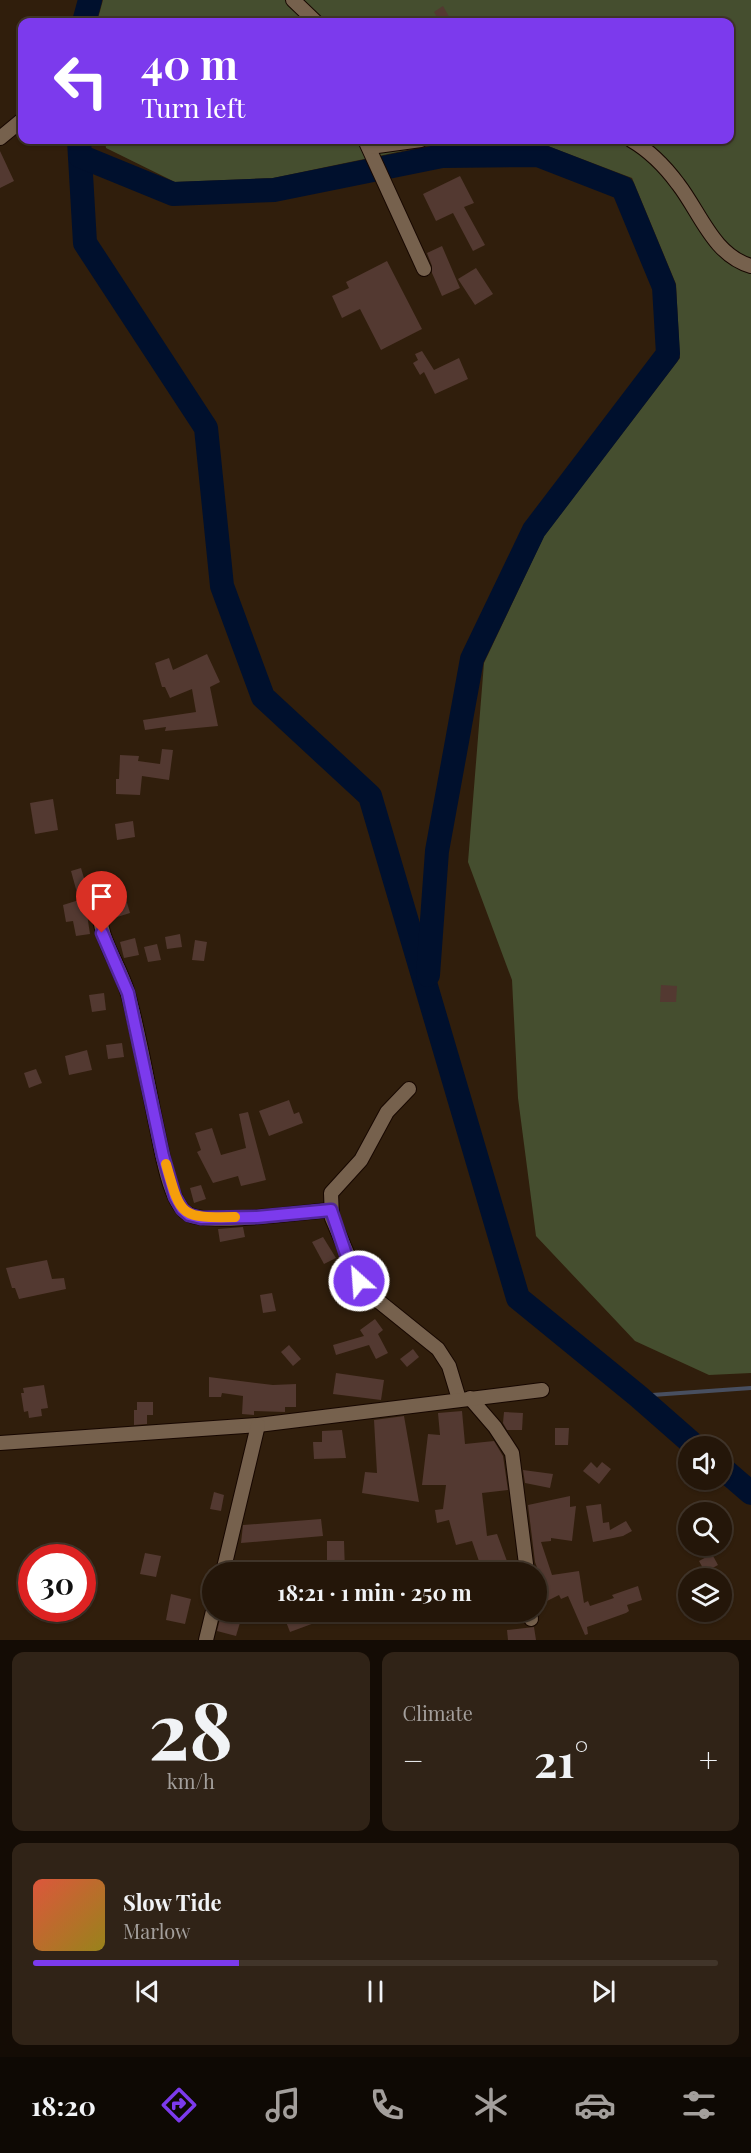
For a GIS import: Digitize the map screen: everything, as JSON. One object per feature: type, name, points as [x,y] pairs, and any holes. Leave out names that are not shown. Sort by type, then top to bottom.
[{"type":"street","points":[[293,0],[312,18]]},
{"type":"street","points":[[0,138],[18,123]]},
{"type":"street","points":[[368,144],[424,269]]},
{"type":"street","points":[[638,144],[652,152],[679,185],[712,239],[735,258],[751,266]]},
{"type":"street","points":[[100,918],[102,933],[128,993],[163,1156],[175,1197],[182,1209],[189,1215],[201,1218],[257,1217],[331,1210]]},
{"type":"street","points":[[409,1089],[387,1112],[361,1160],[331,1193],[331,1210],[348,1260],[364,1289],[438,1349],[450,1366],[464,1399],[495,1427],[513,1453],[526,1562]]},
{"type":"street","points":[[0,1443],[258,1425],[542,1390]]},
{"type":"street","points":[[225,1562],[258,1425]]},
{"type":"street","points":[[206,1640],[210,1622]]},
{"type":"green space","points":[[103,0],[751,0],[751,1373],[709,1375],[635,1341],[536,1236],[518,1098],[512,980],[468,862],[484,663],[544,536],[680,358],[676,284],[632,178],[543,144],[734,144],[734,18],[98,18]]},
{"type":"green space","points":[[106,144],[436,144],[273,178],[175,182],[106,148]]},
{"type":"building","points":[[443,6],[450,18],[438,18],[434,12]]},
{"type":"building","points":[[0,151],[14,181],[0,188]]},
{"type":"building","points":[[460,176],[474,203],[464,207],[485,245],[473,251],[453,213],[436,221],[423,194]]},
{"type":"building","points":[[442,246],[460,288],[442,296],[432,273],[427,253]]},
{"type":"building","points":[[387,261],[422,329],[381,350],[360,309],[342,318],[332,296],[349,288],[346,282]]},
{"type":"building","points":[[476,268],[493,294],[475,305],[458,279]]},
{"type":"building","points":[[422,351],[434,370],[459,358],[468,379],[435,394],[424,372],[420,375],[413,363],[418,360],[415,354]]},
{"type":"building","points":[[207,654],[220,682],[210,687],[218,726],[165,731],[166,727],[145,730],[143,720],[196,712],[192,689],[170,698],[165,687],[162,687],[155,663],[169,658],[173,670]]},
{"type":"building","points":[[162,749],[173,750],[169,780],[142,776],[140,795],[116,794],[120,755],[139,756],[138,761],[160,764]]},
{"type":"building","points":[[53,799],[58,830],[35,834],[30,803]]},
{"type":"building","points":[[133,821],[135,837],[117,840],[115,824]]},
{"type":"building","points":[[81,868],[94,912],[87,914],[90,934],[76,936],[73,921],[66,922],[63,905],[79,900],[71,871]]},
{"type":"building","points":[[125,896],[130,913],[117,917],[112,900]]},
{"type":"building","points":[[180,934],[182,947],[167,949],[165,937]]},
{"type":"building","points":[[135,938],[139,955],[124,958],[120,942]]},
{"type":"building","points":[[195,940],[207,942],[204,961],[192,960]]},
{"type":"building","points":[[157,944],[161,960],[148,962],[144,947]]},
{"type":"building","points":[[661,985],[677,986],[676,1002],[660,1002]]},
{"type":"building","points":[[104,993],[106,1010],[92,1012],[89,995]]},
{"type":"building","points":[[122,1043],[124,1057],[108,1059],[106,1045]]},
{"type":"building","points":[[87,1050],[92,1070],[69,1075],[65,1056]]},
{"type":"building","points":[[36,1069],[42,1083],[29,1088],[24,1073]]},
{"type":"building","points":[[289,1100],[294,1114],[299,1112],[303,1123],[269,1136],[259,1111]]},
{"type":"building","points":[[248,1112],[266,1180],[241,1186],[238,1176],[213,1183],[197,1152],[201,1150],[195,1133],[212,1128],[221,1155],[246,1148],[239,1114]]},
{"type":"building","points":[[201,1185],[206,1199],[194,1203],[190,1188]]},
{"type":"building","points":[[243,1227],[245,1237],[220,1242],[218,1229]]},
{"type":"building","points":[[323,1237],[336,1258],[324,1264],[312,1242]]},
{"type":"building","points":[[47,1260],[52,1279],[64,1278],[66,1289],[19,1299],[15,1288],[12,1288],[6,1268]]},
{"type":"building","points":[[272,1293],[276,1311],[263,1313],[260,1295]]},
{"type":"building","points":[[375,1319],[383,1330],[378,1334],[388,1353],[376,1359],[369,1345],[336,1355],[333,1345],[364,1336],[360,1330]]},
{"type":"building","points":[[289,1345],[301,1359],[293,1366],[281,1352]]},
{"type":"building","points":[[413,1349],[419,1357],[407,1367],[400,1359]]},
{"type":"building","points":[[336,1373],[384,1380],[381,1400],[333,1394]]},
{"type":"building","points":[[209,1377],[273,1385],[296,1384],[296,1407],[285,1407],[285,1412],[254,1411],[254,1415],[242,1414],[243,1396],[222,1393],[221,1397],[209,1397]]},
{"type":"building","points":[[44,1385],[48,1408],[41,1409],[42,1416],[29,1418],[28,1411],[24,1412],[21,1393],[24,1393],[23,1388]]},
{"type":"building","points":[[137,1402],[153,1402],[153,1415],[147,1415],[147,1424],[134,1425],[134,1410],[137,1410]]},
{"type":"building","points":[[462,1411],[465,1444],[494,1441],[503,1456],[508,1490],[482,1493],[487,1536],[497,1534],[507,1562],[479,1562],[472,1541],[456,1545],[449,1520],[437,1523],[435,1510],[443,1509],[446,1485],[422,1485],[428,1434],[440,1435],[438,1413]]},
{"type":"building","points":[[504,1412],[523,1413],[522,1430],[507,1430],[503,1423]]},
{"type":"building","points":[[404,1416],[419,1502],[362,1493],[365,1472],[377,1473],[374,1420]]},
{"type":"building","points":[[555,1428],[569,1428],[568,1445],[555,1445]]},
{"type":"building","points":[[342,1430],[346,1458],[314,1459],[313,1442],[322,1442],[322,1431]]},
{"type":"building","points":[[591,1462],[597,1468],[602,1462],[611,1469],[599,1484],[583,1471]]},
{"type":"building","points":[[523,1470],[553,1474],[550,1488],[525,1483]]},
{"type":"building","points":[[214,1492],[224,1495],[221,1511],[210,1509]]},
{"type":"building","points":[[570,1496],[570,1507],[576,1506],[572,1541],[551,1538],[551,1541],[541,1542],[552,1575],[579,1571],[584,1603],[588,1601],[590,1606],[614,1598],[612,1595],[638,1586],[642,1600],[627,1605],[629,1611],[626,1613],[587,1627],[588,1634],[585,1635],[568,1596],[561,1599],[559,1595],[547,1601],[547,1562],[535,1562],[528,1505]]},
{"type":"building","points":[[601,1504],[603,1523],[609,1522],[610,1530],[626,1521],[632,1531],[623,1536],[593,1542],[586,1506]]},
{"type":"building","points":[[321,1519],[323,1536],[241,1543],[243,1525]]},
{"type":"building","points":[[327,1541],[344,1541],[345,1562],[301,1562],[327,1561]]},
{"type":"building","points":[[145,1553],[161,1556],[156,1577],[140,1574]]},
{"type":"building","points":[[713,1556],[718,1565],[712,1568],[703,1568],[699,1561]]},
{"type":"building","points":[[171,1594],[191,1599],[185,1624],[166,1620]]},
{"type":"building","points":[[219,1622],[240,1622],[236,1636],[217,1631]]},
{"type":"building","points":[[286,1622],[317,1622],[290,1632]]},
{"type":"building","points":[[534,1627],[536,1640],[508,1640],[507,1630]]},
{"type":"waterway","points":[[85,18],[90,0]]},
{"type":"waterway","points":[[79,144],[85,243],[206,428],[222,586],[263,697],[370,796],[518,1298],[684,1436]]},
{"type":"waterway","points":[[80,156],[173,194],[274,190],[442,156],[538,155],[623,188],[664,287],[668,354],[534,530],[472,659],[437,851],[428,975]]},
{"type":"waterway","points":[[638,1396],[751,1388]]},
{"type":"waterway","points":[[732,1477],[751,1493]]},
{"type":"slow traffic","points":[[166,1164],[175,1197],[182,1209],[189,1215],[201,1218],[235,1217]]},
{"type":"route","points":[[102,933],[128,993],[163,1156],[175,1197],[182,1209],[189,1215],[201,1218],[257,1217],[331,1210],[348,1260],[359,1281]]}]
